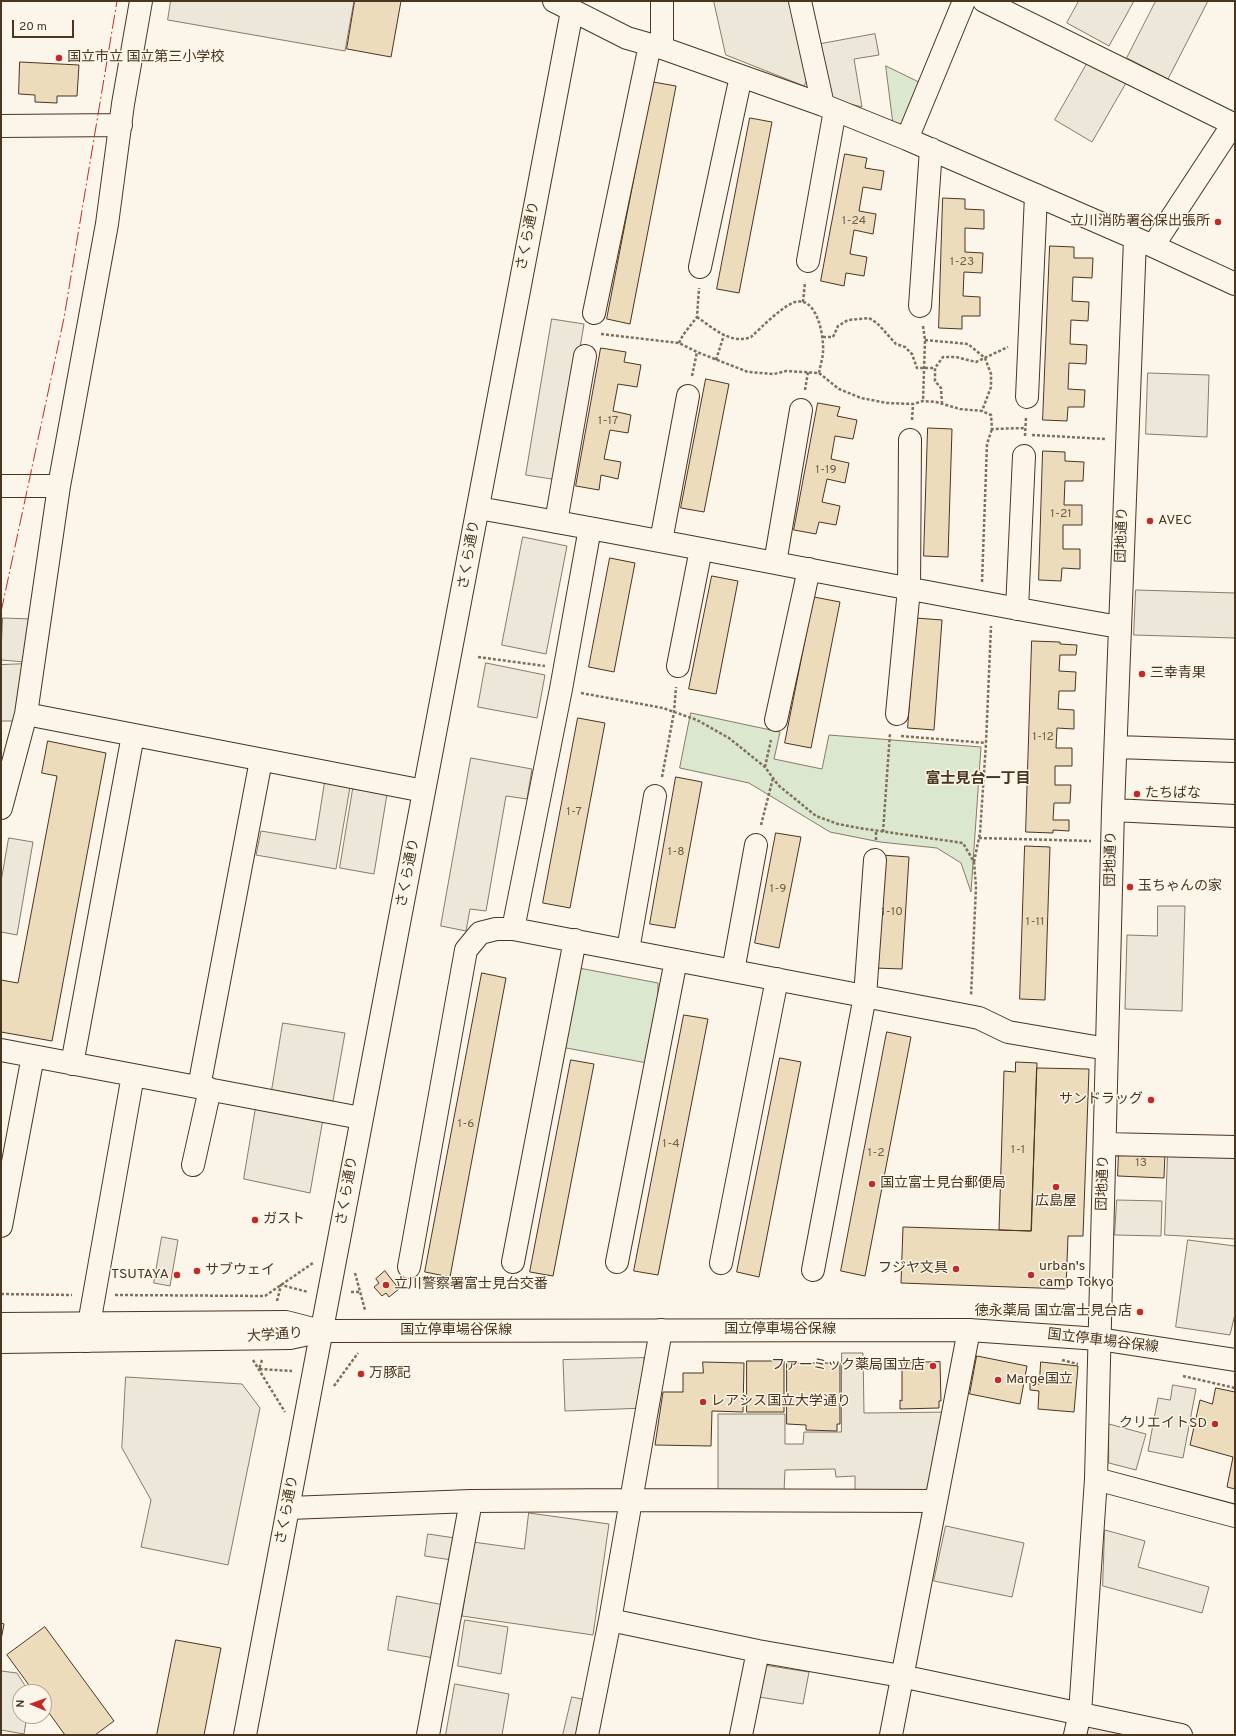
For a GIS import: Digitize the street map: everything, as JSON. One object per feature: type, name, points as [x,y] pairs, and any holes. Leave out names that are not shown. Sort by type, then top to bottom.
[{"type":"street","points":[[1,808],[26,714],[59,486],[107,224],[141,1]]},
{"type":"street","points":[[596,323],[656,46],[662,1]]},
{"type":"street","points":[[800,1],[829,108],[808,261]]},
{"type":"street","points":[[907,139],[964,1]]},
{"type":"street","points":[[984,1],[1233,124],[1144,242]]},
{"type":"street","points":[[563,6],[604,25],[627,38],[656,46],[741,76],[829,108],[907,139],[1144,242],[1235,284]]},
{"type":"street","name":"さくら通り","points":[[245,1735],[478,508],[563,6]]},
{"type":"street","points":[[700,267],[741,76]]},
{"type":"street","points":[[1,126],[121,125]]},
{"type":"street","points":[[920,306],[930,149]]},
{"type":"street","points":[[1027,397],[1036,195]]},
{"type":"street","name":"団地通り","points":[[1075,1735],[1080,1713],[1096,1479],[1119,627],[1127,441],[1144,242]]},
{"type":"street","points":[[556,522],[585,356]]},
{"type":"street","points":[[662,541],[688,396]]},
{"type":"street","points":[[775,563],[801,410]]},
{"type":"street","points":[[897,714],[909,589],[910,440]]},
{"type":"street","points":[[1017,609],[1024,456]]},
{"type":"street","points":[[1,486],[59,486]]},
{"type":"street","points":[[478,508],[1119,627]]},
{"type":"street","points":[[513,928],[590,528]]},
{"type":"street","points":[[678,666],[701,549]]},
{"type":"street","points":[[776,720],[809,569]]},
{"type":"street","points":[[26,714],[424,791]]},
{"type":"street","points":[[72,1064],[133,735]]},
{"type":"street","points":[[1116,747],[1235,752]]},
{"type":"street","points":[[193,1165],[204,1088],[261,760]]},
{"type":"street","points":[[628,950],[655,796]]},
{"type":"street","points":[[1113,810],[1235,816]]},
{"type":"street","points":[[733,971],[756,845]]},
{"type":"street","points":[[813,1270],[865,996],[875,860]]},
{"type":"street","points":[[409,1267],[466,950],[480,933],[496,929],[513,928],[970,1016],[979,1018],[1008,1032],[1107,1049]]},
{"type":"street","points":[[513,1262],[575,940]]},
{"type":"street","points":[[617,1262],[676,960]]},
{"type":"street","points":[[721,1263],[777,979]]},
{"type":"street","points":[[1,1050],[361,1118]]},
{"type":"street","points":[[1,1226],[33,1056]]},
{"type":"street","points":[[88,1332],[132,1075]]},
{"type":"street","points":[[1105,1144],[1235,1147]]},
{"type":"street","name":"大学通り","points":[[1,1324],[88,1332],[290,1338],[322,1331]]},
{"type":"street","points":[[587,1735],[610,1620],[661,1330]]},
{"type":"street","points":[[890,1735],[969,1330]]},
{"type":"street","name":"国立停車場谷保線","points":[[322,1331],[969,1330],[1099,1339],[1235,1360]]},
{"type":"street","name":"大学通り","points":[[1,1342],[88,1332]]},
{"type":"street","points":[[1096,1479],[1235,1516]]},
{"type":"street","points":[[289,1508],[471,1501],[936,1501]]},
{"type":"street","points":[[428,1735],[471,1501]]},
{"type":"street","points":[[610,1620],[758,1651],[901,1676],[1181,1735]]},
{"type":"street","points":[[742,1735],[758,1651]]},
{"type":"path","points":[[679,344],[683,335],[697,317],[700,267]]},
{"type":"path","points":[[697,317],[724,335],[744,340],[751,337],[788,306],[795,302],[803,302],[810,306],[819,321],[823,337],[823,352],[819,373]]},
{"type":"path","points":[[920,306],[925,340],[923,401]]},
{"type":"path","points":[[823,337],[833,337],[838,326],[848,320],[869,318],[877,323],[891,340],[896,344],[905,347],[912,354],[917,368],[935,368]]},
{"type":"path","points":[[596,323],[679,344],[748,372],[774,374],[786,371],[819,373],[839,389],[861,398],[887,403],[913,404],[923,401],[942,404],[960,410],[982,411],[991,415],[992,429],[987,444],[986,743],[980,838],[974,862],[976,887],[970,1016]]},
{"type":"path","points":[[716,360],[724,335]]},
{"type":"path","points":[[942,404],[941,388],[935,382],[935,368],[943,357],[956,357],[976,362],[1029,337]]},
{"type":"path","points":[[925,340],[968,344],[985,358],[991,374],[991,387],[982,411]]},
{"type":"path","points":[[1024,456],[1027,397]]},
{"type":"path","points":[[992,429],[1025,428]]},
{"type":"path","points":[[1025,434],[1127,441]]},
{"type":"path","points":[[478,657],[562,679],[663,708],[698,720],[729,738],[765,767],[778,785],[816,816],[838,824],[963,843],[974,862]]},
{"type":"path","points":[[655,796],[663,773],[674,712],[678,666]]},
{"type":"path","points":[[765,767],[776,720]]},
{"type":"path","points":[[883,832],[889,735],[986,743]]},
{"type":"path","points":[[756,845],[773,778]]},
{"type":"path","points":[[980,838],[1113,842]]},
{"type":"path","points":[[1,1294],[265,1296],[316,1261]]},
{"type":"path","points":[[280,1285],[308,1292]]},
{"type":"path","points":[[276,1305],[280,1285]]},
{"type":"path","points":[[359,1286],[367,1316]]},
{"type":"path","points":[[347,1292],[360,1292]]},
{"type":"path","points":[[338,1371],[345,1371],[359,1352]]},
{"type":"path","points":[[259,1369],[264,1355]]},
{"type":"path","points":[[253,1359],[287,1415]]},
{"type":"path","points":[[259,1369],[292,1371]]},
{"type":"green space","points":[[886,66],[923,84],[907,124],[894,129]]},
{"type":"green space","points":[[691,713],[780,732],[774,759],[822,769],[829,735],[981,747],[971,892],[961,863],[937,848],[880,842],[830,832],[749,783],[680,768]]},
{"type":"green space","points":[[579,968],[658,983],[658,1009],[647,1063],[561,1047]]},
{"type":"shaded area","points":[[171,1],[354,1],[345,51],[168,20]]},
{"type":"shaded area","points":[[714,1],[791,1],[810,74],[804,86],[726,55]]},
{"type":"shaded area","points":[[1079,1],[1134,1],[1109,46],[1067,23]]},
{"type":"shaded area","points":[[1156,1],[1208,1],[1168,79],[1127,58]]},
{"type":"shaded area","points":[[875,34],[879,55],[854,59],[862,107],[831,99],[821,44]]},
{"type":"shaded area","points":[[1088,62],[1126,83],[1092,142],[1055,120]]},
{"type":"shaded area","points":[[552,319],[584,324],[558,480],[526,475]]},
{"type":"shaded area","points":[[1148,373],[1209,375],[1207,437],[1146,434]]},
{"type":"shaded area","points":[[523,537],[567,546],[546,654],[502,645]]},
{"type":"shaded area","points":[[1136,590],[1235,593],[1235,638],[1134,635]]},
{"type":"shaded area","points":[[3,618],[32,619],[25,662],[1,660]]},
{"type":"shaded area","points":[[486,663],[545,675],[537,718],[478,707]]},
{"type":"shaded area","points":[[26,664],[14,721],[1,721],[1,665]]},
{"type":"shaded area","points":[[471,758],[532,769],[527,799],[506,796],[486,911],[470,909],[466,931],[441,926]]},
{"type":"shaded area","points":[[325,782],[350,787],[336,869],[256,855],[261,831],[315,840]]},
{"type":"shaded area","points":[[353,789],[387,794],[374,874],[340,868]]},
{"type":"shaded area","points":[[9,838],[33,842],[17,935],[1,932],[1,882]]},
{"type":"shaded area","points":[[1158,906],[1185,906],[1182,1011],[1125,1009],[1127,935],[1157,936]]},
{"type":"shaded area","points":[[283,1023],[345,1033],[333,1101],[272,1090]]},
{"type":"shaded area","points":[[256,1107],[323,1119],[310,1193],[244,1179]]},
{"type":"shaded area","points":[[1168,1153],[1235,1155],[1235,1239],[1165,1235]]},
{"type":"shaded area","points":[[1117,1200],[1162,1201],[1161,1236],[1115,1235]]},
{"type":"shaded area","points":[[162,1237],[178,1240],[170,1286],[154,1283]]},
{"type":"shaded area","points":[[1188,1240],[1235,1246],[1235,1314],[1230,1335],[1176,1327]]},
{"type":"shaded area","points":[[842,1353],[863,1353],[864,1413],[953,1412],[936,1501],[855,1500],[855,1476],[836,1477],[835,1469],[785,1470],[784,1492],[718,1492],[718,1414],[785,1414],[785,1444],[803,1444],[804,1432],[841,1432]]},
{"type":"shaded area","points":[[644,1358],[646,1408],[565,1411],[563,1360]]},
{"type":"shaded area","points":[[126,1377],[242,1384],[260,1408],[228,1565],[141,1547],[151,1500],[122,1448]]},
{"type":"shaded area","points":[[1173,1385],[1196,1389],[1183,1458],[1148,1451],[1158,1398],[1170,1400]]},
{"type":"shaded area","points":[[1109,1424],[1146,1434],[1136,1470],[1109,1463]]},
{"type":"shaded area","points":[[529,1513],[609,1524],[593,1635],[462,1616],[473,1542],[524,1549]]},
{"type":"shaded area","points":[[946,1526],[1024,1543],[1012,1597],[934,1581]]},
{"type":"shaded area","points":[[1105,1530],[1145,1541],[1138,1567],[1209,1587],[1202,1613],[1103,1586]]},
{"type":"shaded area","points":[[428,1534],[455,1538],[452,1560],[425,1556]]},
{"type":"shaded area","points":[[397,1596],[444,1605],[434,1658],[388,1650]]},
{"type":"shaded area","points":[[465,1620],[508,1627],[501,1674],[458,1666]]},
{"type":"shaded area","points":[[764,1665],[809,1672],[803,1704],[759,1697]]},
{"type":"shaded area","points":[[1,1671],[17,1673],[24,1684],[12,1684],[12,1724],[26,1724],[24,1734],[1,1730]]},
{"type":"shaded area","points":[[455,1684],[509,1694],[502,1735],[446,1735]]},
{"type":"shaded area","points":[[572,1697],[587,1700],[580,1735],[563,1735]]},
{"type":"shaded area","points":[[1089,1726],[1128,1735],[1087,1735]]},
{"type":"building","points":[[355,1],[401,1],[391,57],[347,49]]},
{"type":"building","points":[[20,62],[79,65],[77,96],[57,96],[57,103],[35,102],[35,95],[19,94]]},
{"type":"building","points":[[653,82],[676,86],[630,324],[607,319]]},
{"type":"building","points":[[750,118],[772,122],[739,293],[717,289]]},
{"type":"building","points":[[845,154],[867,158],[865,168],[884,171],[881,190],[863,187],[859,211],[876,214],[873,234],[854,230],[850,254],[867,257],[864,276],[846,273],[844,286],[821,281]]},
{"type":"building","points":[[943,198],[965,199],[965,209],[984,210],[984,229],[965,228],[965,252],[983,253],[982,273],[964,272],[963,296],[980,297],[980,316],[962,316],[962,329],[939,328]]},
{"type":"building","points":[[1050,246],[1074,247],[1074,258],[1093,258],[1092,278],[1073,277],[1072,301],[1089,302],[1088,321],[1071,320],[1070,344],[1087,345],[1086,364],[1069,363],[1068,389],[1085,390],[1084,407],[1068,407],[1067,421],[1043,420]]},
{"type":"building","points":[[601,348],[626,352],[624,362],[641,365],[637,387],[618,384],[613,411],[631,415],[628,433],[610,430],[604,459],[621,462],[618,479],[601,475],[599,490],[576,486]]},
{"type":"building","points":[[706,379],[729,384],[704,512],[681,508]]},
{"type":"building","points":[[818,403],[840,407],[837,416],[857,420],[853,439],[835,436],[831,459],[849,463],[845,483],[827,479],[822,502],[840,506],[836,525],[819,522],[816,534],[794,530]]},
{"type":"building","points":[[928,428],[952,429],[948,557],[924,556]]},
{"type":"building","points":[[1043,451],[1065,452],[1065,461],[1084,462],[1083,481],[1065,481],[1064,505],[1082,505],[1082,525],[1063,525],[1063,549],[1080,549],[1080,569],[1062,568],[1061,581],[1039,580]]},
{"type":"building","points":[[610,558],[635,563],[614,672],[589,667]]},
{"type":"building","points":[[712,576],[738,581],[716,694],[689,689]]},
{"type":"building","points":[[814,597],[840,602],[811,748],[785,743]]},
{"type":"building","points":[[916,618],[942,620],[934,730],[908,728]]},
{"type":"building","points":[[1032,641],[1060,642],[1060,644],[1077,645],[1076,655],[1060,655],[1059,671],[1076,672],[1075,691],[1059,691],[1058,709],[1074,710],[1074,729],[1057,728],[1056,748],[1072,748],[1072,766],[1055,766],[1055,785],[1071,785],[1070,803],[1054,803],[1053,820],[1069,820],[1069,831],[1053,830],[1053,833],[1026,832]]},
{"type":"building","points":[[578,718],[605,723],[570,908],[543,903]]},
{"type":"building","points":[[48,741],[106,753],[52,1041],[1,1032],[1,980],[18,983],[57,776],[42,773]]},
{"type":"building","points":[[676,777],[702,782],[675,928],[650,924]]},
{"type":"building","points":[[776,833],[801,837],[779,948],[755,943]]},
{"type":"building","points":[[1025,846],[1050,847],[1045,1000],[1020,999]]},
{"type":"building","points":[[882,855],[909,857],[902,969],[875,968]]},
{"type":"building","points":[[482,973],[506,978],[450,1277],[425,1272]]},
{"type":"building","points":[[684,1015],[708,1019],[658,1275],[634,1271]]},
{"type":"building","points":[[887,1032],[911,1037],[865,1276],[841,1271]]},
{"type":"building","points":[[780,1058],[801,1062],[759,1277],[737,1272]]},
{"type":"building","points":[[571,1060],[594,1064],[553,1276],[530,1272]]},
{"type":"building","points":[[1016,1062],[1037,1063],[1031,1231],[999,1230],[1004,1071],[1015,1072]]},
{"type":"building","points":[[1037,1068],[1089,1069],[1083,1236],[1068,1236],[1066,1289],[901,1283],[903,1227],[1031,1231]]},
{"type":"building","points":[[1119,1151],[1165,1153],[1164,1178],[1118,1176]]},
{"type":"building","points":[[385,1271],[399,1289],[389,1297],[386,1293],[382,1296],[374,1287],[379,1283],[376,1279]]},
{"type":"building","name":"Marge国立","points":[[977,1356],[1027,1366],[1020,1404],[970,1394]]},
{"type":"building","points":[[747,1361],[784,1361],[784,1412],[747,1412]]},
{"type":"building","name":"レアシス国立大学通り","points":[[703,1362],[744,1363],[743,1412],[712,1411],[711,1446],[655,1445],[663,1392],[683,1392],[683,1373],[703,1373]]},
{"type":"building","points":[[940,1362],[941,1401],[939,1401],[939,1408],[900,1409],[900,1400],[902,1401],[902,1368],[905,1368],[904,1363]]},
{"type":"building","points":[[1041,1362],[1078,1366],[1074,1412],[1038,1409],[1039,1391],[1030,1390],[1030,1383],[1039,1384]]},
{"type":"building","points":[[787,1363],[840,1363],[840,1424],[837,1424],[837,1431],[806,1430],[806,1425],[787,1424]]},
{"type":"building","name":"クリエイトSD","points":[[1216,1388],[1235,1392],[1235,1489],[1227,1487],[1233,1457],[1190,1445],[1200,1400],[1212,1404]]},
{"type":"building","points":[[1,1623],[4,1624],[1,1640]]},
{"type":"building","points":[[45,1627],[114,1721],[95,1735],[65,1735],[52,1717],[52,1684],[28,1684],[7,1655]]},
{"type":"building","points":[[176,1640],[221,1648],[204,1735],[157,1735]]},
{"type":"power","points":[[1,612],[64,318],[117,1]]},
{"type":"place","name":"国立市立 国立第三小学校","points":[[59,58]]},
{"type":"place","name":"立川消防署谷保出張所","points":[[1218,222]]},
{"type":"place","name":"AVEC","points":[[1150,521]]},
{"type":"place","name":"三幸青果","points":[[1142,674]]},
{"type":"place","name":"たちばな","points":[[1137,794]]},
{"type":"place","name":"玉ちゃんの家","points":[[1130,887]]},
{"type":"place","name":"サンドラッグ","points":[[1151,1100]]},
{"type":"place","name":"国立富士見台郵便局","points":[[872,1184]]},
{"type":"place","name":"広島屋","points":[[1056,1187]]},
{"type":"place","name":"ガスト","points":[[255,1220]]},
{"type":"place","name":"フジヤ文具","points":[[956,1269]]},
{"type":"place","name":"サブウェイ","points":[[197,1271]]},
{"type":"place","name":"TSUTAYA","points":[[177,1275]]},
{"type":"place","name":"urban's camp Tokyo","points":[[1031,1275]]},
{"type":"place","name":"立川警察署富士見台交番","points":[[386,1285]]},
{"type":"place","name":"徳永薬局 国立富士見台店","points":[[1140,1312]]},
{"type":"place","name":"ファーミック薬局国立店","points":[[933,1366]]},
{"type":"place","name":"万豚記","points":[[361,1374]]},
{"type":"place","name":"Marge国立","points":[[998,1380]]},
{"type":"place","name":"レアシス国立大学通り","points":[[703,1402]]},
{"type":"place","name":"クリエイトSD","points":[[1215,1424]]},
{"type":"district","name":"富士見台一丁目","points":[[978,780]]}]
